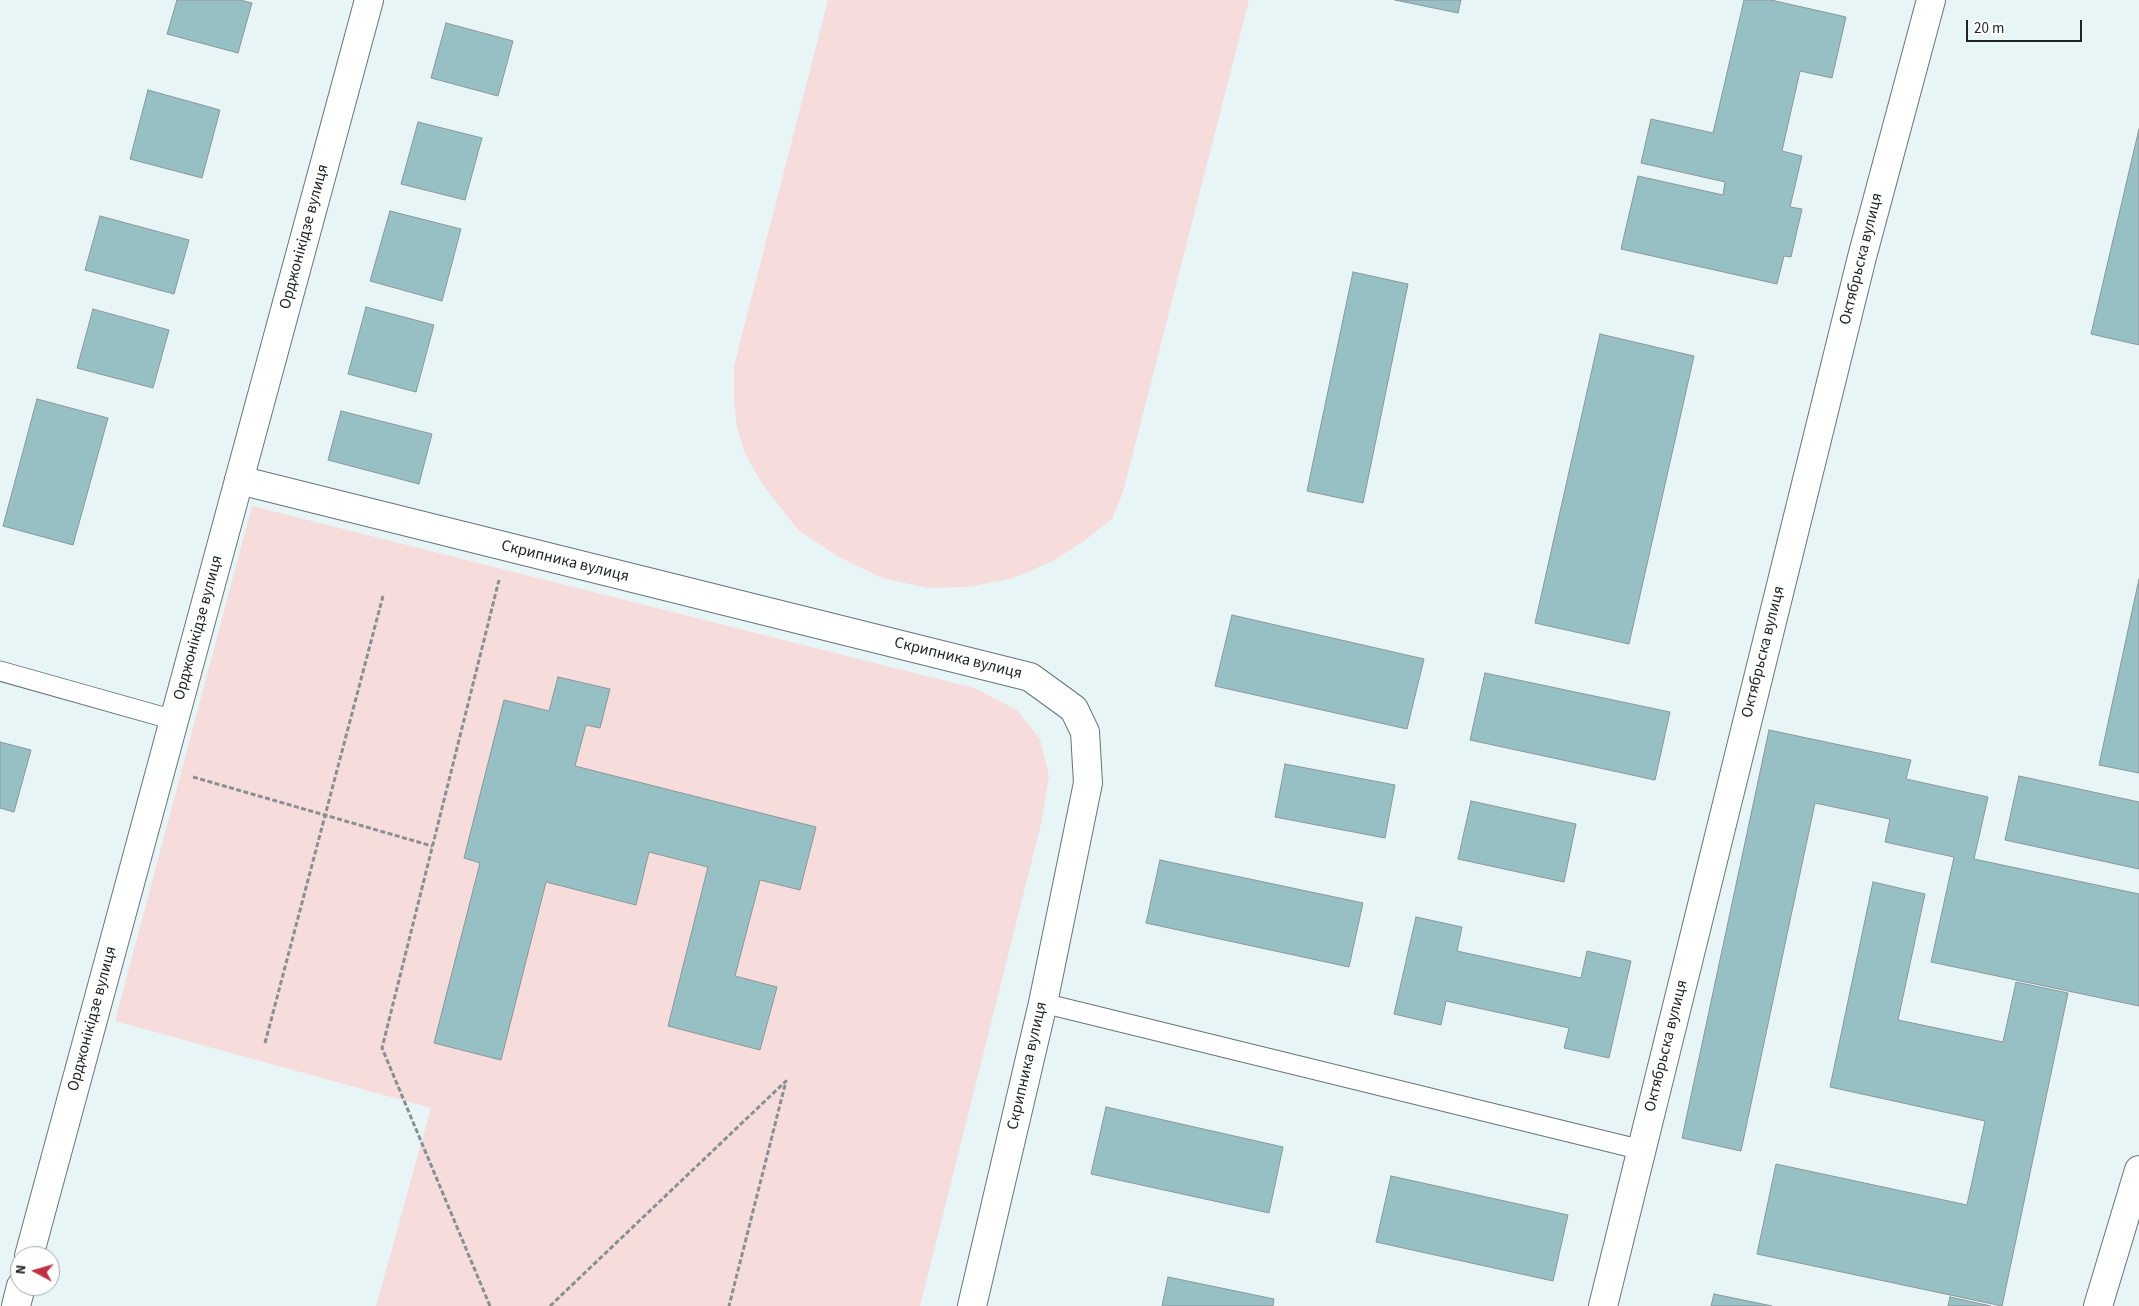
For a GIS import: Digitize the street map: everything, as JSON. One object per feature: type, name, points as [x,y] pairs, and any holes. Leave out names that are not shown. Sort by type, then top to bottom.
[{"type":"main road","name":"Орджонікідзе вулиця","points":[[32,1246],[369,0]]},
{"type":"main road","name":"Октябрьска вулиця","points":[[1603,1306],[1862,257],[1931,0]]},
{"type":"main road","name":"Скрипника вулиця","points":[[239,480],[1030,677],[1074,709],[1085,732],[1088,783],[1043,1003],[972,1306]]},
{"type":"main road","points":[[2098,1306],[2139,1170]]},
{"type":"lane","points":[[0,671],[174,720]]},
{"type":"lane","points":[[1043,1003],[1642,1150]]},
{"type":"path","points":[[490,1306],[382,1048],[508,547]]},
{"type":"path","points":[[264,1043],[383,596]]},
{"type":"path","points":[[164,760],[173,771],[432,846]]},
{"type":"path","points":[[550,1306],[786,1081],[729,1306]]},
{"type":"shaded area","points":[[828,0],[1249,0],[1123,492],[1112,519],[1084,541],[1053,561],[1013,578],[968,587],[928,588],[882,578],[839,557],[799,531],[763,485],[745,454],[737,427],[734,401],[734,366]]},
{"type":"shaded area","points":[[252,506],[974,688],[1017,710],[1040,739],[1049,776],[1041,824],[920,1306],[376,1306],[431,1108],[115,1021]]},
{"type":"building","points":[[177,0],[240,0],[252,3],[238,53],[167,34]]},
{"type":"building","points":[[1395,0],[1461,0],[1458,13]]},
{"type":"building","points":[[1744,0],[1771,0],[1846,17],[1832,78],[1800,71],[1782,151],[1802,156],[1790,207],[1802,209],[1791,257],[1784,256],[1777,284],[1621,249],[1638,176],[1723,195],[1725,182],[1641,163],[1651,119],[1713,133]]},
{"type":"building","points":[[446,23],[513,41],[498,96],[431,78]]},
{"type":"building","points":[[148,90],[220,110],[202,178],[130,159]]},
{"type":"building","points":[[418,122],[482,138],[465,200],[401,184]]},
{"type":"building","points":[[2139,129],[2139,345],[2091,334]]},
{"type":"building","points":[[390,211],[461,229],[442,301],[370,281]]},
{"type":"building","points":[[100,216],[189,240],[174,294],[85,270]]},
{"type":"building","points":[[1353,272],[1408,284],[1363,503],[1307,491]]},
{"type":"building","points":[[366,307],[434,325],[416,392],[348,374]]},
{"type":"building","points":[[93,309],[169,330],[153,388],[77,368]]},
{"type":"building","points":[[1600,334],[1694,356],[1629,644],[1535,623]]},
{"type":"building","points":[[37,399],[108,418],[73,545],[3,526]]},
{"type":"building","points":[[341,411],[432,434],[419,484],[328,460]]},
{"type":"building","points":[[2139,579],[2139,773],[2099,765]]},
{"type":"building","points":[[1232,615],[1424,659],[1407,729],[1215,686]]},
{"type":"building","points":[[1485,673],[1670,712],[1655,780],[1470,740]]},
{"type":"building","points":[[558,677],[610,689],[600,728],[586,725],[575,766],[816,827],[800,890],[760,880],[735,976],[777,987],[760,1050],[668,1026],[708,867],[649,852],[636,905],[546,882],[501,1060],[434,1043],[480,863],[464,858],[504,700],[549,711]]},
{"type":"building","points":[[1769,730],[1911,760],[1906,779],[1988,797],[1974,859],[2139,894],[2139,1006],[1931,962],[1954,857],[1885,842],[1890,819],[1815,803],[1741,1151],[1682,1138]]},
{"type":"building","points":[[0,742],[31,750],[14,812],[0,808]]},
{"type":"building","points":[[1285,764],[1395,785],[1385,838],[1275,817]]},
{"type":"building","points":[[2019,776],[2139,802],[2139,869],[2005,840]]},
{"type":"building","points":[[1471,801],[1576,824],[1564,882],[1458,859]]},
{"type":"building","points":[[1160,860],[1363,903],[1349,967],[1146,923]]},
{"type":"building","points":[[1873,882],[1925,894],[1898,1020],[2003,1042],[2016,982],[2068,993],[2002,1306],[1757,1254],[1776,1164],[1967,1205],[1985,1121],[1830,1087]]},
{"type":"building","points":[[1416,917],[1462,927],[1457,951],[1581,978],[1587,951],[1631,961],[1609,1058],[1564,1048],[1569,1028],[1446,1001],[1441,1025],[1394,1014]]},
{"type":"building","points":[[1106,1107],[1283,1147],[1269,1213],[1091,1174]]},
{"type":"building","points":[[1391,1176],[1568,1215],[1553,1281],[1376,1242]]},
{"type":"building","points":[[1168,1277],[1274,1299],[1273,1306],[1162,1306]]},
{"type":"building","points":[[1714,1294],[1772,1306],[1711,1306]]},
{"type":"building","points":[[1950,1297],[1991,1306],[1948,1306]]}]
